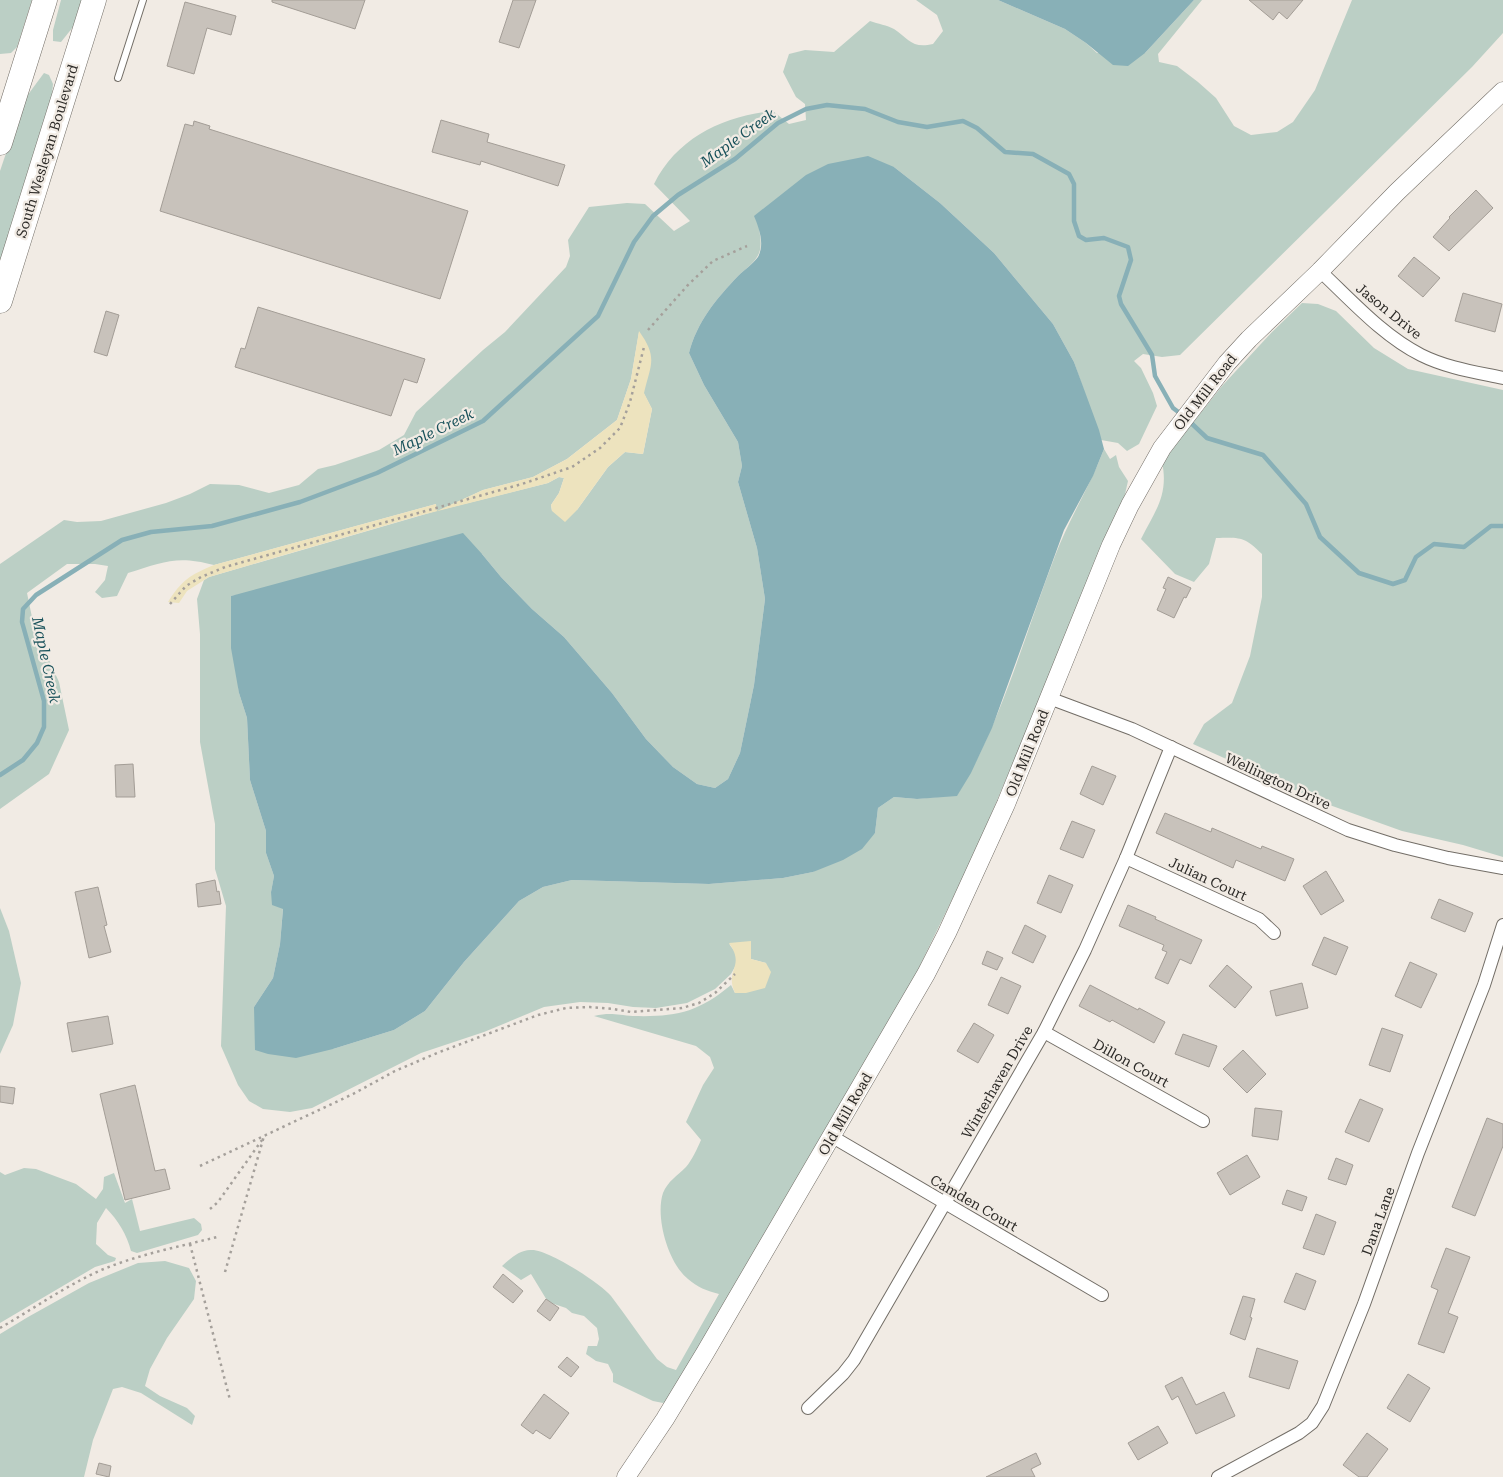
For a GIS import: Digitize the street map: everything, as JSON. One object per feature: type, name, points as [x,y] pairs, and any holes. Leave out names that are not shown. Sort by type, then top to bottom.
[{"type":"highway","points":[[0,144],[45,0]]},
{"type":"highway","name":"South Wesleyan Boulevard","points":[[0,301],[94,0]]},
{"type":"street","name":"Old Mill Road","points":[[626,1477],[695,1370],[904,1014],[947,933],[1006,804],[1115,537],[1130,505],[1162,448],[1207,388],[1249,339],[1320,272],[1397,192],[1503,91]]},
{"type":"street","name":"Jason Drive","points":[[1320,272],[1396,339],[1421,355],[1443,364],[1503,378]]},
{"type":"street","name":"Wellington Drive","points":[[1049,698],[1132,729],[1348,830],[1395,845],[1448,858],[1503,868]]},
{"type":"street","name":"Winterhaven Drive","points":[[808,1408],[843,1374],[854,1360],[1044,1032],[1126,858],[1171,747]]},
{"type":"street","name":"Julian Court","points":[[1126,858],[1259,919],[1274,933]]},
{"type":"street","name":"Dana Lane","points":[[1218,1477],[1299,1433],[1312,1423],[1323,1406],[1364,1304],[1418,1153],[1484,985],[1503,925]]},
{"type":"street","name":"Dillon Court","points":[[1044,1032],[1203,1121]]},
{"type":"street","name":"Camden Court","points":[[831,1136],[1102,1295]]},
{"type":"lane","points":[[118,78],[143,0]]},
{"type":"path","points":[[648,330],[688,286],[714,261],[747,246]]},
{"type":"path","points":[[170,604],[186,586],[200,577],[226,568],[522,484],[572,467],[600,448],[620,428],[630,402],[644,347]]},
{"type":"path","points":[[200,1166],[353,1094],[395,1071],[437,1053],[538,1016],[566,1008],[590,1007],[631,1012],[682,1008],[699,1002],[715,993],[735,974]]},
{"type":"path","points":[[210,1209],[218,1202],[264,1136]]},
{"type":"path","points":[[225,1272],[264,1136]]},
{"type":"path","points":[[0,1328],[68,1287],[100,1271],[136,1258],[217,1237]]},
{"type":"path","points":[[190,1244],[230,1400]]},
{"type":"green space","points":[[0,0],[32,0],[17,47],[11,53],[0,54]]},
{"type":"green space","points":[[61,0],[86,0],[77,22],[61,42],[53,41],[53,30]]},
{"type":"green space","points":[[916,0],[998,0],[1065,29],[1097,53],[1145,53],[1194,0],[1202,0],[1158,54],[1159,62],[1177,66],[1198,82],[1216,98],[1234,126],[1251,135],[1277,132],[1293,122],[1315,90],[1352,0],[1503,0],[1503,33],[1472,67],[1180,355],[1162,357],[1143,354],[1134,361],[1141,368],[1157,406],[1139,444],[1127,451],[1118,443],[1101,440],[1074,362],[1053,324],[994,253],[940,203],[894,167],[759,227],[761,246],[759,254],[751,265],[738,276],[715,302],[702,321],[689,353],[704,385],[738,442],[742,466],[738,482],[757,548],[765,599],[754,685],[740,753],[728,779],[715,788],[697,784],[673,767],[646,739],[612,693],[564,637],[532,609],[482,554],[231,596],[239,693],[247,718],[250,780],[266,831],[266,853],[274,876],[271,892],[283,908],[280,944],[273,978],[254,1007],[333,1049],[394,1030],[425,1011],[464,962],[519,901],[543,887],[572,880],[709,884],[783,878],[813,872],[875,833],[878,808],[894,797],[917,799],[957,795],[973,767],[1000,708],[1055,556],[1104,449],[1110,459],[1116,455],[1119,467],[1128,481],[1123,503],[976,850],[910,986],[669,1400],[663,1403],[653,1401],[613,1382],[613,1374],[608,1364],[596,1361],[586,1354],[588,1346],[597,1346],[599,1339],[597,1328],[584,1316],[572,1313],[566,1308],[548,1302],[531,1274],[521,1280],[502,1266],[519,1253],[532,1250],[550,1255],[574,1268],[611,1296],[657,1359],[667,1367],[676,1370],[719,1294],[710,1292],[691,1282],[681,1272],[669,1251],[665,1239],[662,1227],[661,1203],[665,1189],[686,1167],[701,1140],[686,1122],[703,1085],[714,1068],[710,1057],[696,1046],[594,1016],[610,1014],[662,1016],[685,1011],[707,1002],[731,985],[735,993],[766,963],[751,959],[729,944],[736,953],[736,965],[731,974],[715,989],[687,1003],[656,1008],[580,1002],[544,1007],[484,1032],[421,1053],[312,1108],[290,1112],[263,1109],[249,1101],[238,1085],[221,1046],[226,906],[215,869],[215,824],[200,742],[200,634],[197,599],[204,580],[436,511],[436,504],[214,565],[180,560],[151,566],[128,573],[117,596],[102,598],[95,592],[105,580],[108,566],[67,564],[27,593],[34,627],[59,682],[69,730],[49,774],[0,809],[0,564],[64,520],[77,522],[101,521],[166,503],[210,484],[239,485],[269,493],[299,485],[318,469],[379,450],[404,435],[416,412],[505,332],[566,267],[570,256],[568,240],[589,207],[627,203],[645,204],[674,231],[690,221],[654,184],[675,154],[689,142],[719,124],[754,114],[773,111],[789,124],[806,120],[805,104],[796,97],[783,72],[789,54],[805,50],[834,52],[870,21],[894,29],[915,44],[933,44],[943,31],[937,15]],"holes":[[[639,332],[644,394],[652,409],[643,454],[625,452],[608,467],[577,510],[552,511],[551,505],[559,493],[564,478],[559,477],[548,483],[440,510],[483,490],[533,477],[567,459],[617,420],[631,379]]]},
{"type":"green space","points":[[44,73],[49,75],[53,84],[51,105],[0,272],[0,171],[24,100]]},
{"type":"green space","points":[[1302,303],[1318,304],[1336,311],[1374,348],[1408,369],[1503,390],[1503,857],[1463,845],[1402,831],[1324,803],[1193,744],[1204,724],[1232,703],[1250,656],[1262,597],[1262,554],[1242,539],[1216,538],[1209,564],[1194,582],[1175,574],[1141,539],[1156,511],[1162,493],[1164,474],[1162,462],[1222,386]]},
{"type":"green space","points":[[0,908],[9,931],[21,983],[13,1025],[0,1054]]},
{"type":"green space","points":[[24,1168],[36,1169],[76,1184],[96,1199],[103,1189],[104,1177],[114,1173],[125,1203],[132,1199],[140,1231],[194,1218],[201,1224],[202,1230],[198,1235],[137,1253],[131,1251],[121,1228],[106,1208],[97,1223],[96,1244],[108,1255],[116,1258],[115,1261],[95,1267],[0,1323],[0,1172],[5,1175]]},
{"type":"green space","points":[[165,1261],[189,1268],[196,1281],[194,1299],[167,1338],[150,1369],[145,1386],[160,1396],[187,1408],[195,1416],[192,1425],[141,1393],[122,1387],[113,1389],[93,1440],[84,1477],[0,1477],[0,1334],[89,1283],[138,1263]]},
{"type":"sand","points":[[639,331],[651,355],[651,367],[644,393],[652,409],[643,454],[625,452],[608,467],[577,510],[565,522],[552,511],[551,505],[559,493],[564,478],[559,477],[548,483],[418,516],[209,577],[187,591],[179,603],[168,602],[187,579],[214,565],[436,504],[437,511],[483,490],[533,477],[567,459],[617,420],[631,379]]},
{"type":"sand","points":[[751,941],[751,959],[766,963],[771,972],[765,988],[746,993],[735,993],[732,978],[736,958],[729,943]]},
{"type":"water","points":[[998,0],[1194,0],[1145,53],[1128,66],[1113,65],[1065,29]]},
{"type":"water","points":[[868,156],[894,167],[940,203],[994,253],[1053,324],[1074,362],[1104,449],[1093,476],[1064,530],[992,728],[971,773],[957,796],[917,799],[894,797],[878,808],[875,833],[862,849],[843,860],[813,872],[783,878],[709,884],[572,880],[543,887],[519,901],[464,962],[425,1011],[394,1030],[333,1049],[296,1058],[255,1050],[254,1007],[273,978],[280,944],[283,909],[272,905],[271,892],[274,876],[266,853],[266,831],[250,780],[247,718],[239,693],[231,648],[231,596],[463,533],[532,609],[564,637],[612,693],[646,739],[673,767],[697,784],[715,788],[728,779],[740,753],[754,685],[765,599],[757,548],[738,482],[742,466],[738,442],[704,385],[689,353],[702,321],[715,302],[758,257],[761,241],[754,216],[806,175],[828,164]]},
{"type":"building","points":[[272,0],[365,0],[355,29],[272,2]]},
{"type":"building","points":[[513,0],[536,0],[519,48],[499,42]]},
{"type":"building","points":[[1249,0],[1303,0],[1287,19],[1279,12],[1273,20]]},
{"type":"building","points":[[185,2],[236,16],[231,35],[207,28],[194,74],[167,66]]},
{"type":"building","points":[[441,120],[489,134],[487,142],[565,165],[558,186],[481,161],[480,165],[432,152]]},
{"type":"building","points":[[194,121],[210,126],[209,129],[468,211],[440,299],[160,211],[185,124],[193,126]]},
{"type":"building","points":[[1476,190],[1493,208],[1449,251],[1433,237],[1449,217]]},
{"type":"building","points":[[1414,257],[1440,278],[1423,297],[1398,276]]},
{"type":"building","points":[[1463,293],[1502,304],[1495,332],[1455,321]]},
{"type":"building","points":[[258,307],[425,359],[417,383],[404,379],[391,416],[235,367],[241,348],[245,349]]},
{"type":"building","points":[[106,311],[119,315],[107,356],[94,352]]},
{"type":"building","points":[[1168,577],[1191,588],[1186,598],[1184,597],[1174,618],[1157,610],[1166,589],[1163,588]]},
{"type":"building","points":[[133,764],[135,797],[116,797],[115,765]]},
{"type":"building","points":[[1092,766],[1116,776],[1103,805],[1080,794]]},
{"type":"building","points":[[1165,813],[1211,832],[1212,828],[1261,849],[1262,846],[1294,859],[1285,881],[1236,860],[1233,868],[1156,833]]},
{"type":"building","points":[[1072,821],[1095,830],[1083,858],[1060,849]]},
{"type":"building","points":[[1326,871],[1344,901],[1321,915],[1303,886]]},
{"type":"building","points":[[1049,875],[1073,885],[1061,913],[1037,903]]},
{"type":"building","points":[[215,880],[221,904],[198,907],[196,884]]},
{"type":"building","points":[[98,887],[107,925],[104,926],[111,952],[89,958],[75,892]]},
{"type":"building","points":[[1439,899],[1473,913],[1465,932],[1431,918]]},
{"type":"building","points":[[1128,905],[1202,940],[1191,964],[1180,959],[1168,984],[1155,978],[1167,952],[1162,950],[1164,945],[1119,926]]},
{"type":"building","points":[[1025,925],[1046,936],[1033,963],[1012,953]]},
{"type":"building","points":[[1324,937],[1348,947],[1336,975],[1312,965]]},
{"type":"building","points":[[987,951],[1003,958],[997,970],[982,964]]},
{"type":"building","points":[[1410,962],[1437,974],[1421,1008],[1395,996]]},
{"type":"building","points":[[1227,965],[1252,987],[1235,1008],[1209,986]]},
{"type":"building","points":[[1001,977],[1021,986],[1008,1014],[988,1005]]},
{"type":"building","points":[[1302,983],[1308,1008],[1276,1016],[1270,991]]},
{"type":"building","points":[[1090,985],[1165,1022],[1154,1043],[1112,1020],[1110,1022],[1079,1006]]},
{"type":"building","points":[[108,1016],[113,1044],[72,1052],[67,1023]]},
{"type":"building","points":[[974,1023],[994,1035],[978,1063],[957,1051]]},
{"type":"building","points":[[1382,1028],[1403,1035],[1390,1072],[1369,1065]]},
{"type":"building","points":[[1183,1034],[1217,1046],[1209,1067],[1175,1054]]},
{"type":"building","points":[[1243,1050],[1266,1074],[1247,1093],[1223,1069]]},
{"type":"building","points":[[135,1085],[155,1171],[165,1169],[170,1189],[125,1200],[100,1094]]},
{"type":"building","points":[[0,1086],[15,1088],[13,1104],[0,1102]]},
{"type":"building","points":[[1360,1099],[1383,1109],[1369,1142],[1345,1132]]},
{"type":"building","points":[[1255,1108],[1282,1111],[1278,1140],[1252,1136]]},
{"type":"building","points":[[1487,1118],[1503,1124],[1503,1146],[1475,1216],[1452,1207]]},
{"type":"building","points":[[1247,1155],[1260,1177],[1230,1195],[1217,1173]]},
{"type":"building","points":[[1336,1158],[1353,1165],[1346,1185],[1328,1179]]},
{"type":"building","points":[[1287,1190],[1307,1197],[1302,1211],[1282,1204]]},
{"type":"building","points":[[1316,1214],[1336,1222],[1324,1255],[1303,1248]]},
{"type":"building","points":[[1446,1248],[1470,1257],[1448,1313],[1458,1317],[1444,1353],[1418,1344],[1438,1290],[1431,1287]]},
{"type":"building","points":[[1296,1273],[1316,1281],[1305,1310],[1284,1302]]},
{"type":"building","points":[[503,1274],[523,1291],[513,1303],[493,1287]]},
{"type":"building","points":[[1243,1296],[1255,1299],[1250,1317],[1252,1318],[1245,1340],[1230,1334]]},
{"type":"building","points":[[546,1299],[559,1308],[550,1321],[537,1311]]},
{"type":"building","points":[[1257,1348],[1298,1361],[1289,1389],[1249,1377]]},
{"type":"building","points":[[567,1357],[579,1367],[571,1377],[558,1367]]},
{"type":"building","points":[[1408,1374],[1430,1388],[1410,1422],[1387,1408]]},
{"type":"building","points":[[1182,1377],[1196,1405],[1224,1392],[1235,1416],[1196,1434],[1178,1396],[1172,1400],[1165,1386]]},
{"type":"building","points":[[544,1394],[569,1413],[550,1439],[536,1430],[533,1434],[521,1425]]},
{"type":"building","points":[[1158,1426],[1168,1443],[1138,1460],[1128,1443]]},
{"type":"building","points":[[1367,1433],[1388,1449],[1367,1477],[1359,1477],[1343,1465]]},
{"type":"building","points":[[1036,1453],[1041,1464],[1031,1469],[1035,1477],[986,1477]]},
{"type":"building","points":[[99,1463],[111,1466],[109,1477],[96,1474]]},
{"type":"waterway","name":"Maple Creek","points":[[0,775],[23,760],[37,743],[44,727],[44,701],[22,622],[23,609],[36,595],[122,540],[151,532],[212,526],[300,502],[377,473],[483,421],[598,316],[634,242],[653,216],[678,195],[735,159],[778,123],[806,109],[827,105],[865,109],[898,122],[927,127],[963,121],[977,128],[1005,152],[1033,154],[1069,174],[1074,184],[1074,221],[1079,236],[1086,240],[1104,238],[1128,247],[1131,260],[1119,296],[1121,304],[1152,355],[1155,376],[1173,408],[1181,414]]},
{"type":"waterway","name":"Maple Creek","points":[[1189,421],[1207,438],[1263,455],[1306,504],[1320,537],[1359,573],[1393,584],[1405,580],[1416,557],[1434,544],[1464,547],[1491,526],[1503,526]]}]
